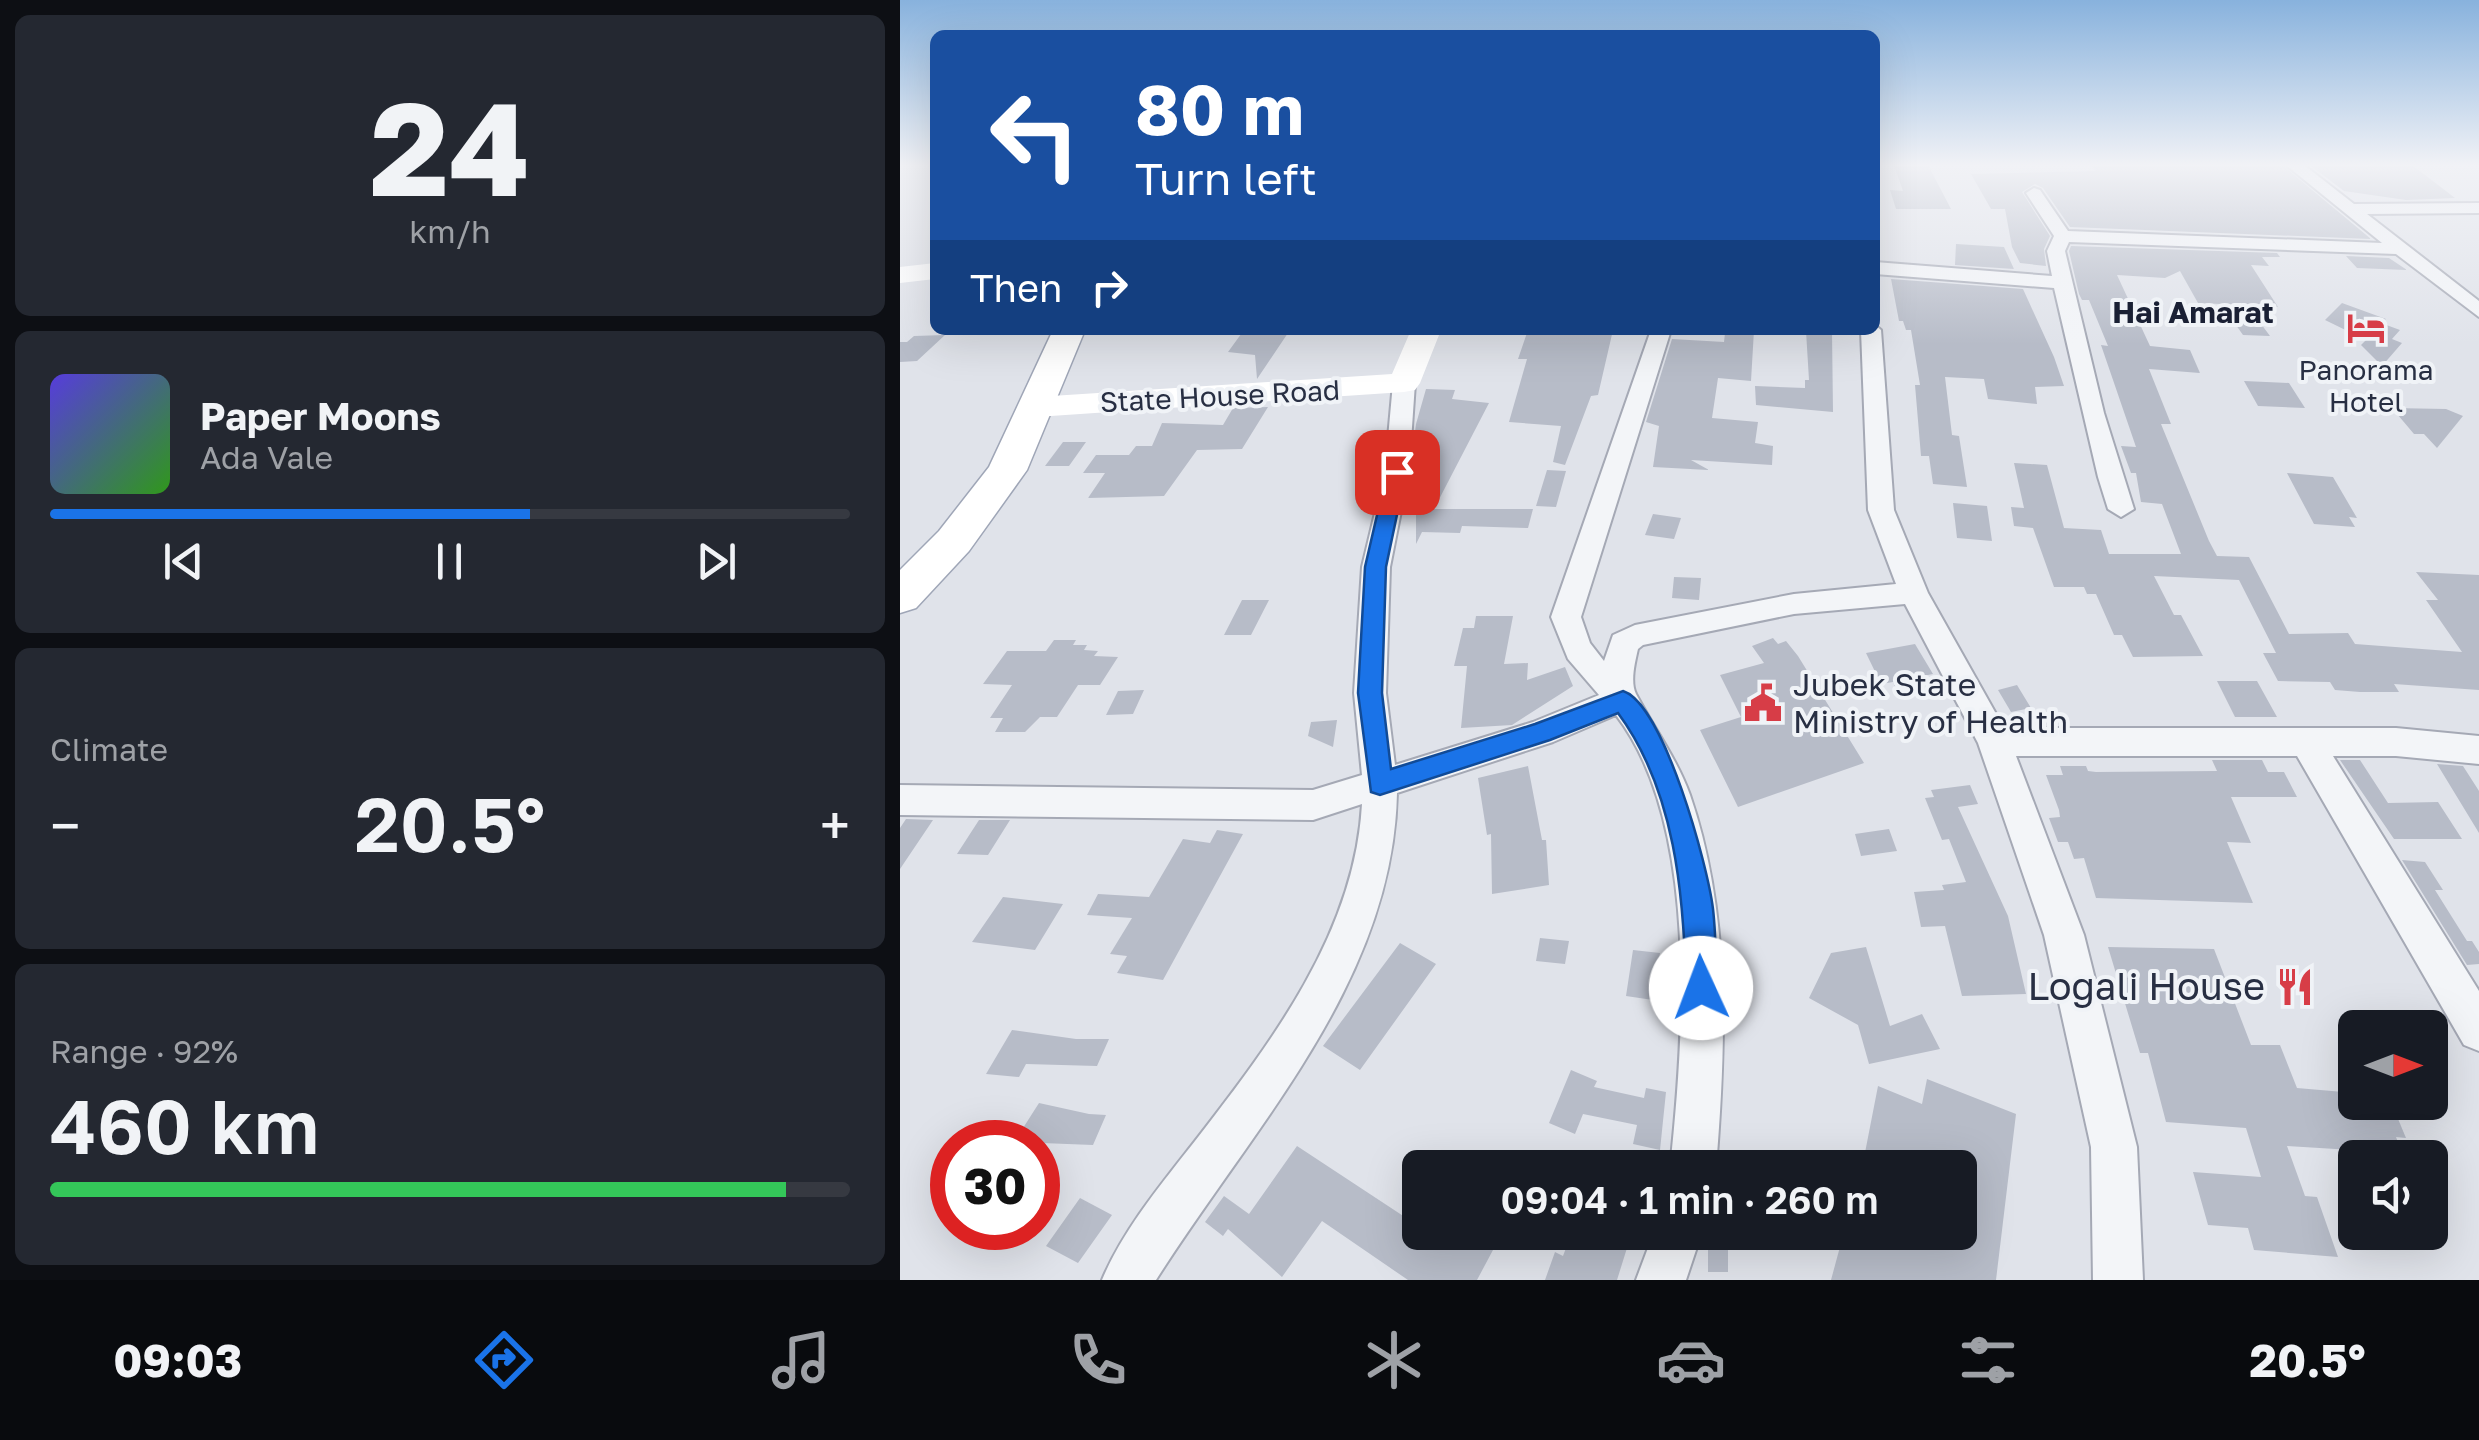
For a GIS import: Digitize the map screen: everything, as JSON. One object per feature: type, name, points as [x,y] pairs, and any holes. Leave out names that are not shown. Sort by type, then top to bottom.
[{"type":"main road","points":[[900,598],[954,542],[1006,470],[1066,335]]},
{"type":"main road","points":[[1404,383],[1424,335]]},
{"type":"main road","name":"State House Road","points":[[1036,407],[1404,383]]},
{"type":"street","points":[[2055,225],[2063,236]]},
{"type":"street","points":[[2367,225],[2479,311]]},
{"type":"street","points":[[2063,236],[2396,249]]},
{"type":"street","points":[[2063,236],[2056,251],[2063,284],[2096,437],[2121,509]]},
{"type":"street","points":[[1880,268],[2063,284]]},
{"type":"street","points":[[1659,335],[1566,616],[1570,641],[1638,721],[1674,800],[1699,908],[1704,1067],[1696,1150]]},
{"type":"street","points":[[1871,335],[1881,510],[1914,593],[1994,742],[2064,935],[2114,1147],[2118,1280]]},
{"type":"street","points":[[1127,1280],[1183,1194],[1259,1094],[1326,986],[1367,889],[1378,842],[1380,784],[1370,693],[1376,567],[1397,472],[1404,383]]},
{"type":"street","points":[[1619,700],[1619,664],[1624,643],[1635,636],[1794,604],[1914,593]]},
{"type":"street","points":[[900,800],[1312,805],[1541,733],[1619,700]]},
{"type":"street","points":[[2306,741],[2479,1030]]},
{"type":"street","points":[[1994,742],[2396,742],[2479,750]]},
{"type":"street","points":[[1661,1280],[1672,1250]]},
{"type":"building","points":[[2008,225],[2043,225],[2050,236],[2044,249],[2046,266],[2020,263]]},
{"type":"building","points":[[2354,225],[2371,239],[2070,227]]},
{"type":"building","points":[[1956,244],[2004,247],[2014,269],[1955,265]]},
{"type":"building","points":[[2071,246],[2277,253],[2280,257],[2262,257],[2269,266],[2251,265],[2278,307],[2247,305],[2270,336],[2243,335],[2221,304],[2198,303],[2180,271],[2165,278],[2117,275],[2150,346],[2190,350],[2200,373],[2149,369],[2171,424],[2161,424],[2209,541],[2217,556],[2249,557],[2289,634],[2348,633],[2355,644],[2462,652],[2426,600],[2438,600],[2416,572],[2479,575],[2479,690],[2394,684],[2399,692],[2360,692],[2335,690],[2330,682],[2278,681],[2263,653],[2276,653],[2239,580],[2154,576],[2174,615],[2181,615],[2203,656],[2133,657],[2122,635],[2114,635],[2096,594],[2087,594],[2084,587],[2054,587],[2033,528],[2014,526],[2011,507],[2024,508],[2014,463],[2047,465],[2064,528],[2101,530],[2109,554],[2181,554],[2162,504],[2141,502],[2136,473],[2131,473],[2121,446],[2136,447],[2101,345],[2108,346],[2089,300],[2082,300],[2079,294]]},
{"type":"building","points":[[2346,256],[2389,258],[2407,270],[2357,268]]},
{"type":"building","points":[[1891,279],[2023,289],[2054,357],[2064,386],[2035,387],[2037,404],[1988,399],[1984,379],[1945,377],[1952,435],[1959,436],[1967,487],[1933,484],[1929,456],[1921,456],[1915,385],[1920,385],[1911,330],[1899,321]]},
{"type":"building","name":"Panorama Hotel","points":[[2342,303],[2386,319],[2381,323],[2400,330],[2392,339],[2402,343],[2382,366],[2361,345],[2366,340],[2325,320]]},
{"type":"building","points":[[945,335],[917,361],[900,362],[900,342],[914,336]]},
{"type":"building","points":[[1240,335],[1287,335],[1257,379],[1255,355],[1228,352]]},
{"type":"building","points":[[1526,335],[1612,335],[1598,395],[1591,396],[1565,465],[1553,462],[1561,426],[1509,422],[1527,359],[1518,359]]},
{"type":"building","points":[[1725,335],[1754,335],[1751,381],[1718,378],[1712,418],[1758,422],[1755,443],[1773,446],[1772,465],[1691,460],[1709,470],[1653,467],[1659,426],[1646,422],[1672,339],[1724,342]]},
{"type":"building","points":[[1806,335],[1832,335],[1833,412],[1756,405],[1755,386],[1805,388],[1805,380],[1809,380]]},
{"type":"building","points":[[2244,381],[2289,383],[2305,408],[2258,406]]},
{"type":"building","points":[[1426,389],[1455,390],[1452,399],[1489,403],[1434,509],[1533,509],[1528,528],[1462,526],[1460,533],[1422,532],[1416,544],[1416,506],[1406,506],[1416,424]]},
{"type":"building","points":[[1268,407],[1242,449],[1197,450],[1164,496],[1088,498],[1105,473],[1083,473],[1096,455],[1129,455],[1136,446],[1152,446],[1162,423],[1223,425],[1233,408]]},
{"type":"building","points":[[2392,408],[2446,409],[2463,416],[2437,448],[2424,434],[2414,434]]},
{"type":"building","points":[[1063,442],[1086,442],[1069,466],[1045,466]]},
{"type":"building","points":[[1547,470],[1566,471],[1556,507],[1536,506]]},
{"type":"building","points":[[2287,473],[2333,477],[2357,518],[2349,517],[2355,527],[2314,524]]},
{"type":"building","points":[[1953,503],[1987,506],[1992,541],[1957,538]]},
{"type":"building","points":[[1653,514],[1681,518],[1674,539],[1645,535]]},
{"type":"building","points":[[1674,577],[1701,578],[1699,600],[1672,598]]},
{"type":"building","points":[[1242,600],[1269,600],[1251,635],[1224,635]]},
{"type":"building","points":[[1476,616],[1513,616],[1504,664],[1528,663],[1527,680],[1565,667],[1573,686],[1512,725],[1461,728],[1467,666],[1454,666],[1463,628],[1474,628]]},
{"type":"building","points":[[1773,638],[1778,644],[1786,641],[1798,656],[1864,763],[1738,807],[1700,730],[1741,717],[1720,675],[1764,663],[1752,646]]},
{"type":"building","points":[[1054,640],[1076,640],[1073,645],[1087,645],[1084,650],[1098,651],[1094,656],[1118,657],[1100,685],[1078,685],[1057,717],[1040,717],[1025,732],[995,732],[1003,718],[990,718],[1012,685],[983,684],[1007,651],[1046,651]]},
{"type":"building","points":[[1915,644],[1933,674],[1918,677],[1922,685],[1896,690],[1893,682],[1881,684],[1866,653]]},
{"type":"building","points":[[2217,681],[2257,681],[2277,717],[2235,717]]},
{"type":"building","points":[[2017,685],[2031,708],[2011,712],[1998,690]]},
{"type":"building","points":[[1144,690],[1133,714],[1106,715],[1118,691]]},
{"type":"building","points":[[1337,720],[1333,747],[1308,736],[1311,722]]},
{"type":"building","points":[[2212,760],[2262,760],[2268,772],[2284,772],[2297,797],[2231,797],[2251,843],[2227,842],[2253,903],[2096,898],[2084,858],[2074,859],[2068,842],[2058,842],[2049,818],[2060,817],[2059,810],[2046,775],[2063,775],[2060,766],[2086,766],[2088,771],[2096,772],[2217,771]]},
{"type":"building","points":[[2340,760],[2360,760],[2388,803],[2438,802],[2462,839],[2394,839]]},
{"type":"building","points":[[2437,764],[2463,766],[2479,791],[2479,833]]},
{"type":"building","points":[[1528,766],[1542,840],[1546,840],[1549,885],[1492,894],[1491,834],[1487,835],[1478,778]]},
{"type":"building","points":[[1970,785],[1978,804],[1958,807],[2008,916],[2026,994],[1962,996],[1945,926],[1921,927],[1914,892],[1944,890],[1942,885],[1966,882],[1949,839],[1942,840],[1925,798],[1934,797],[1931,790]]},
{"type":"building","points":[[906,819],[933,820],[900,869],[900,828]]},
{"type":"building","points":[[979,820],[1010,820],[988,855],[957,854]]},
{"type":"building","points":[[1889,829],[1897,851],[1861,856],[1855,834]]},
{"type":"building","points":[[1217,830],[1243,834],[1163,980],[1117,973],[1127,956],[1110,954],[1132,918],[1087,915],[1098,894],[1149,897],[1183,839],[1210,843]]},
{"type":"building","points":[[2402,860],[2425,862],[2443,890],[2435,890],[2467,941],[2472,941],[2479,952],[2479,964],[2467,965]]},
{"type":"building","points":[[1003,897],[1063,904],[1035,950],[972,942]]},
{"type":"building","points":[[1540,938],[1569,941],[1565,964],[1536,961]]},
{"type":"building","points":[[1400,943],[1436,964],[1360,1070],[1323,1046]]},
{"type":"building","points":[[1866,947],[1890,1026],[1922,1014],[1940,1049],[1869,1064],[1858,1025],[1809,998],[1831,953]]},
{"type":"building","points":[[2108,947],[2214,949],[2251,1045],[2280,1045],[2297,1088],[2338,1092],[2338,1120],[2398,1120],[2406,1138],[2338,1140],[2338,1149],[2287,1146],[2305,1196],[2317,1197],[2338,1257],[2254,1250],[2248,1228],[2208,1225],[2193,1172],[2261,1177],[2246,1128],[2166,1122],[2148,1053],[2140,1053]]},
{"type":"building","points":[[1633,950],[1660,953],[1653,1000],[1626,996]]},
{"type":"building","points":[[1012,1030],[1076,1039],[1109,1039],[1097,1066],[1026,1064],[1019,1077],[986,1074]]},
{"type":"building","points":[[1571,1070],[1597,1081],[1594,1087],[1644,1098],[1646,1088],[1666,1092],[1660,1150],[1633,1144],[1637,1125],[1583,1114],[1575,1134],[1549,1123]]},
{"type":"building","points":[[1927,1079],[2016,1114],[1996,1280],[1831,1280],[1839,1250],[1977,1250],[1977,1150],[1866,1150],[1878,1086],[1922,1104]]},
{"type":"building","points":[[1039,1103],[1106,1115],[1093,1145],[1060,1144],[1060,1120],[1028,1120]]},
{"type":"building","points":[[1297,1146],[1402,1215],[1402,1250],[1493,1250],[1477,1280],[1408,1280],[1322,1221],[1282,1277],[1228,1229],[1223,1236],[1205,1222],[1224,1196],[1249,1214]]},
{"type":"building","points":[[1080,1198],[1112,1215],[1078,1263],[1054,1250],[1060,1250],[1060,1226]]},
{"type":"building","points":[[1565,1250],[1626,1250],[1617,1280],[1545,1280],[1555,1252],[1563,1256]]},
{"type":"building","points":[[1708,1250],[1728,1250],[1728,1272],[1708,1272]]},
{"type":"place","name":"Panorama Hotel","points":[[2366,328]]},
{"type":"place","name":"Jubek State Ministry of Health","points":[[1763,703]]},
{"type":"place","name":"Logali House","points":[[2295,987]]},
{"type":"district","name":"Hai Amarat","points":[[2193,313]]},
{"type":"route","points":[[1397,472],[1376,567],[1370,693],[1380,784],[1541,733],[1623,700],[1638,721],[1674,800],[1699,908],[1701,988]]}]
